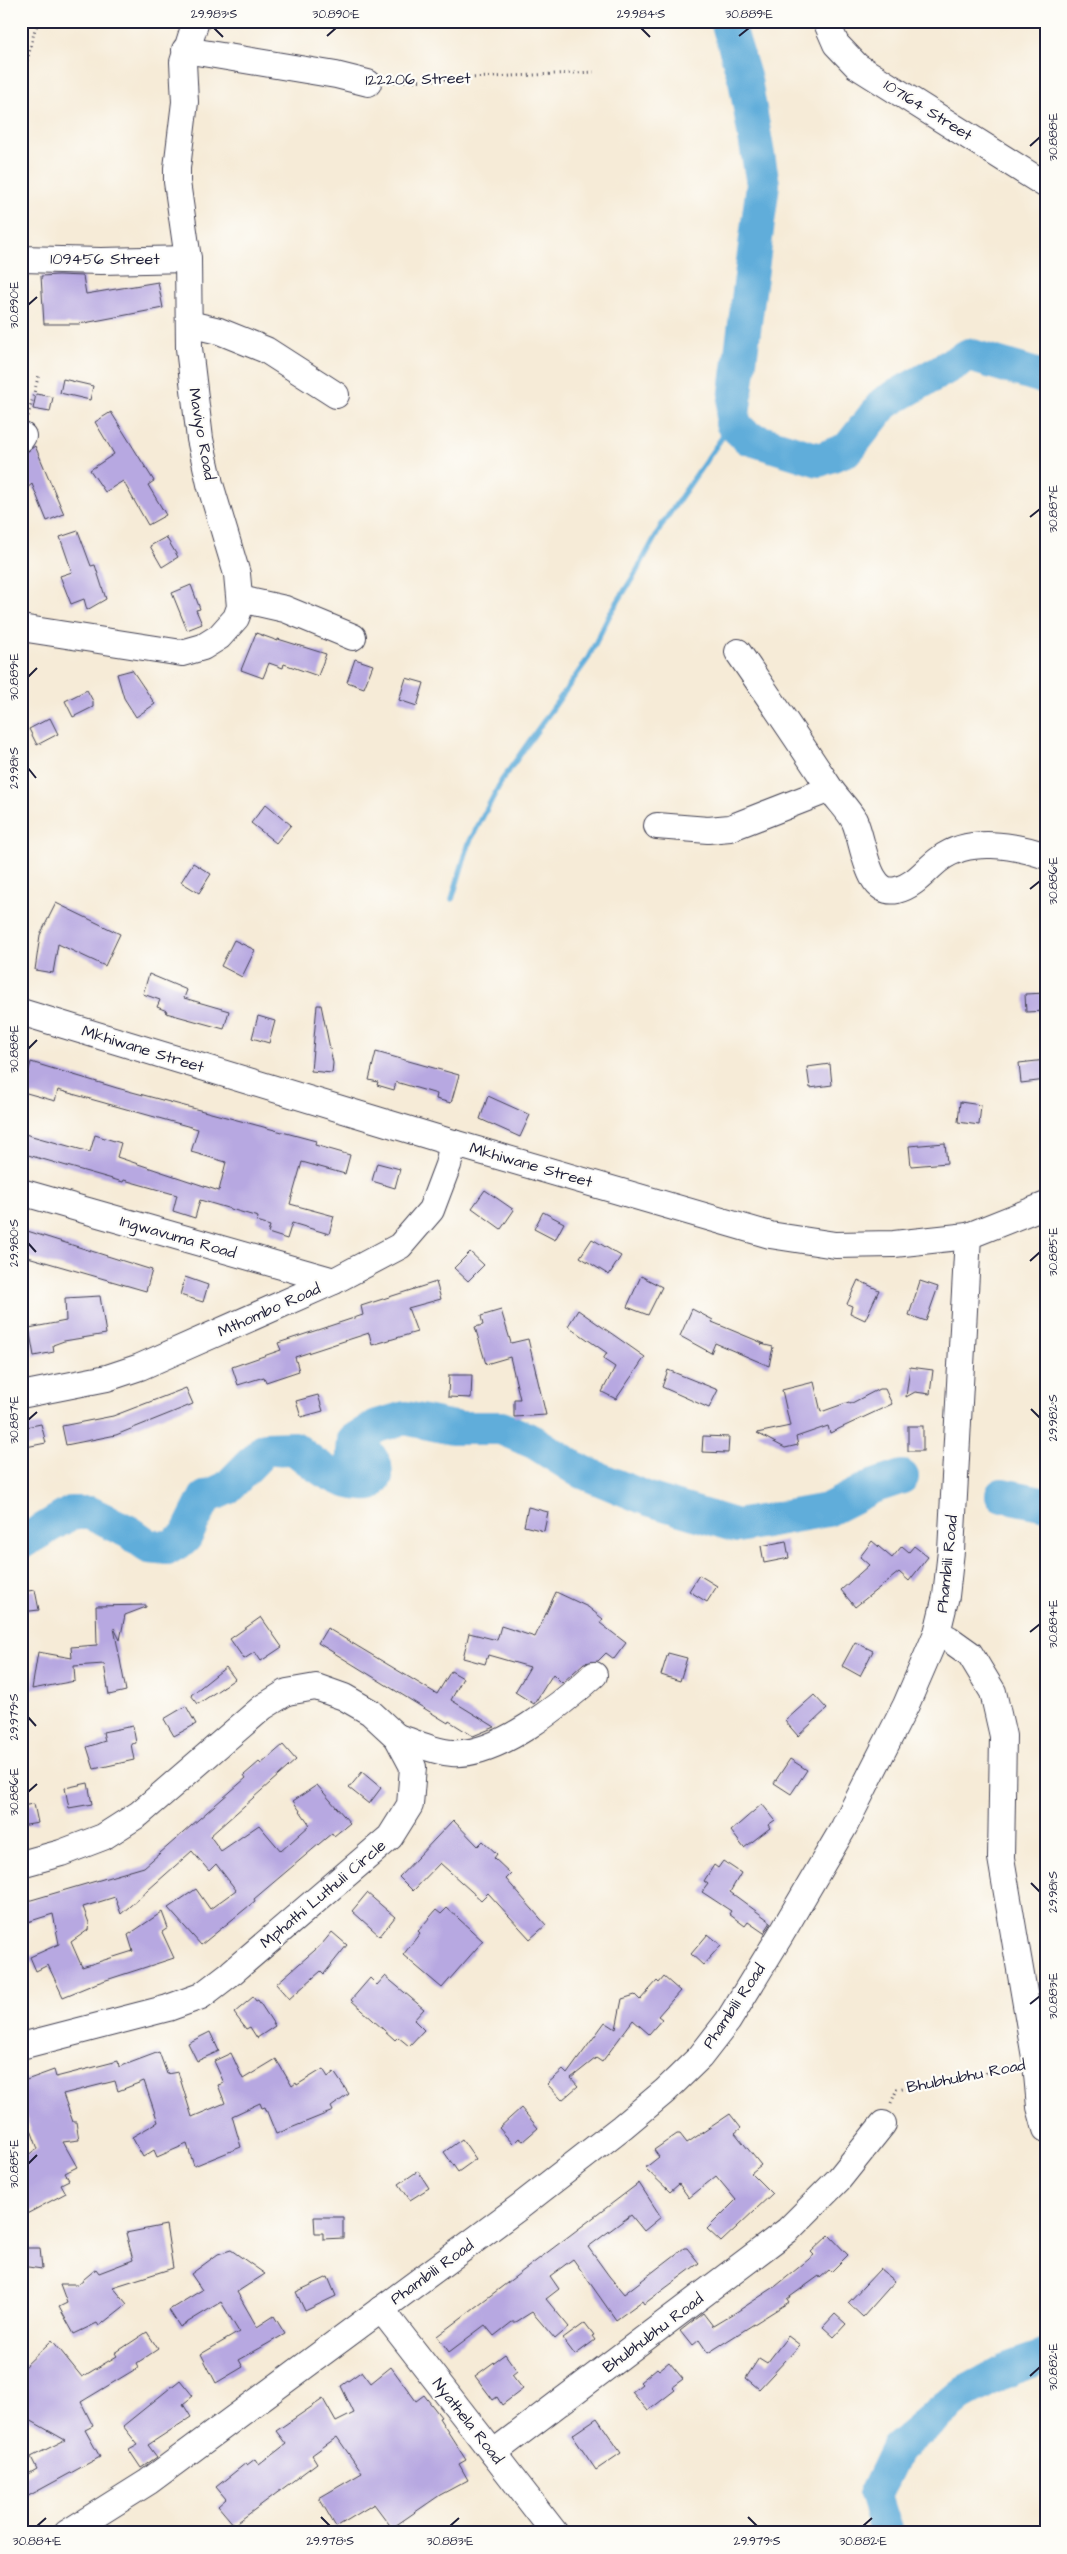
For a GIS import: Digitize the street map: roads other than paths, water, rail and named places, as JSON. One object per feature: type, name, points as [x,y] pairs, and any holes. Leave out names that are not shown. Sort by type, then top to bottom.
[{"type":"street","name":"Maviyo Road","points":[[21,628],[182,653],[203,647],[220,637],[236,618],[240,607],[237,574],[210,484],[200,439],[189,348],[188,258],[177,182],[185,102],[183,75],[185,50],[196,21]]},
{"type":"street","name":"107164 Street","points":[[826,21],[836,44],[857,66],[1046,185]]},
{"type":"street","name":"122206 Street","points":[[185,50],[336,75],[368,83]]},
{"type":"street","name":"109456 Street","points":[[21,258],[101,261],[188,258]]},
{"type":"street","points":[[189,324],[219,331],[266,350],[336,395]]},
{"type":"street","points":[[240,599],[285,609],[353,637]]},
{"type":"street","points":[[738,652],[804,747],[830,789],[853,819],[871,876],[879,886],[895,890],[905,887],[923,875],[940,858],[955,851],[980,845],[1014,847],[1046,856]]},
{"type":"street","points":[[657,826],[708,830],[730,828],[830,789]]},
{"type":"street","name":"Mkhiwane Street","points":[[21,1012],[453,1143],[770,1235],[835,1245],[894,1244],[968,1236],[1046,1205]]},
{"type":"street","name":"Mthombo Road","points":[[21,1395],[108,1378],[140,1367],[334,1281],[400,1246],[431,1210],[448,1165],[453,1143]]},
{"type":"street","name":"Ingwavuma Road","points":[[21,1192],[334,1281]]},
{"type":"street","name":"Phambili Road","points":[[68,2532],[148,2482],[599,2147],[665,2091],[700,2057],[728,2021],[844,1827],[906,1705],[937,1634],[946,1596],[951,1551],[968,1236]]},
{"type":"street","name":"Bhubhubhu Road","points":[[937,1634],[949,1639],[970,1654],[993,1692],[1003,1736],[1001,1858],[1036,2063],[1040,2107],[1046,2129]]},
{"type":"street","points":[[397,1737],[452,1753],[472,1751],[498,1742],[532,1724],[565,1702],[594,1676]]},
{"type":"street","name":"Mphathi Luthuli Circle","points":[[21,1864],[62,1853],[103,1837],[139,1814],[263,1707],[288,1692],[316,1687],[344,1697],[370,1712],[397,1737],[413,1767],[410,1805],[390,1837],[231,1973],[201,1996],[168,2008],[21,2046]]},
{"type":"street","name":"Bhubhubhu Road","points":[[493,2453],[788,2230],[838,2179],[883,2124]]},
{"type":"street","name":"Nyathela Road","points":[[381,2310],[555,2533]]},
{"type":"waterway","points":[[727,21],[745,80],[763,184],[732,423],[748,438],[819,460],[848,449],[884,403],[969,355],[1046,378]]},
{"type":"waterway","points":[[452,899],[469,843],[502,780],[587,660],[610,614],[663,523],[732,423]]},
{"type":"waterway","points":[[21,1543],[71,1513],[90,1513],[129,1532],[149,1546],[168,1548],[185,1538],[205,1498],[227,1488],[265,1449],[294,1448],[329,1474],[349,1482],[370,1484],[376,1476],[375,1465],[370,1457],[353,1454],[354,1440],[377,1426],[405,1418],[453,1428],[501,1428],[534,1442],[578,1470],[648,1499],[737,1526],[827,1510],[872,1487],[902,1477]]},
{"type":"waterway","points":[[1002,1495],[1046,1504]]},
{"type":"waterway","points":[[887,2533],[875,2495],[897,2449],[961,2395],[1009,2369],[1046,2356]]}]
